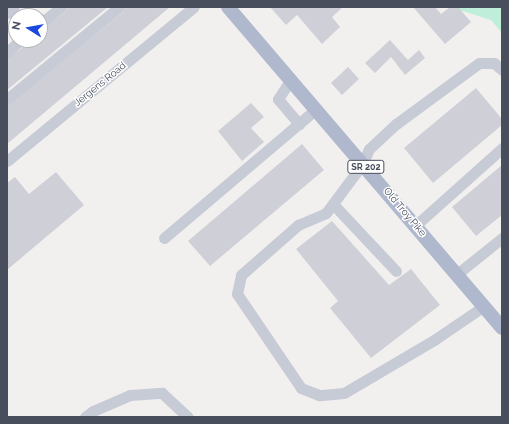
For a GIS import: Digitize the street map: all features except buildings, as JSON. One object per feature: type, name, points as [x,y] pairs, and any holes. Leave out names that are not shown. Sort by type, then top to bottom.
[{"type":"main road","name":"Old Troy Pike","points":[[228,7],[363,163],[502,328]]},
{"type":"street","points":[[7,13],[14,7]]},
{"type":"street","points":[[48,18],[61,7]]},
{"type":"street","points":[[7,99],[119,7]]},
{"type":"street","name":"Jergens Road","points":[[7,160],[194,7]]},
{"type":"street","points":[[484,306],[434,340],[344,393],[319,395],[301,388],[237,294],[241,275],[298,225],[326,213],[363,163],[369,149],[396,124],[479,63],[494,63],[502,70]]},
{"type":"street","points":[[291,79],[278,99],[298,124]]},
{"type":"street","points":[[164,238],[316,109]]},
{"type":"street","points":[[416,226],[502,148]]},
{"type":"street","points":[[333,204],[396,271]]},
{"type":"street","points":[[457,274],[502,238]]},
{"type":"street","points":[[85,417],[93,411],[130,395],[162,393],[188,417]]},
{"type":"green space","points":[[450,7],[502,7],[502,33],[491,20]]}]
